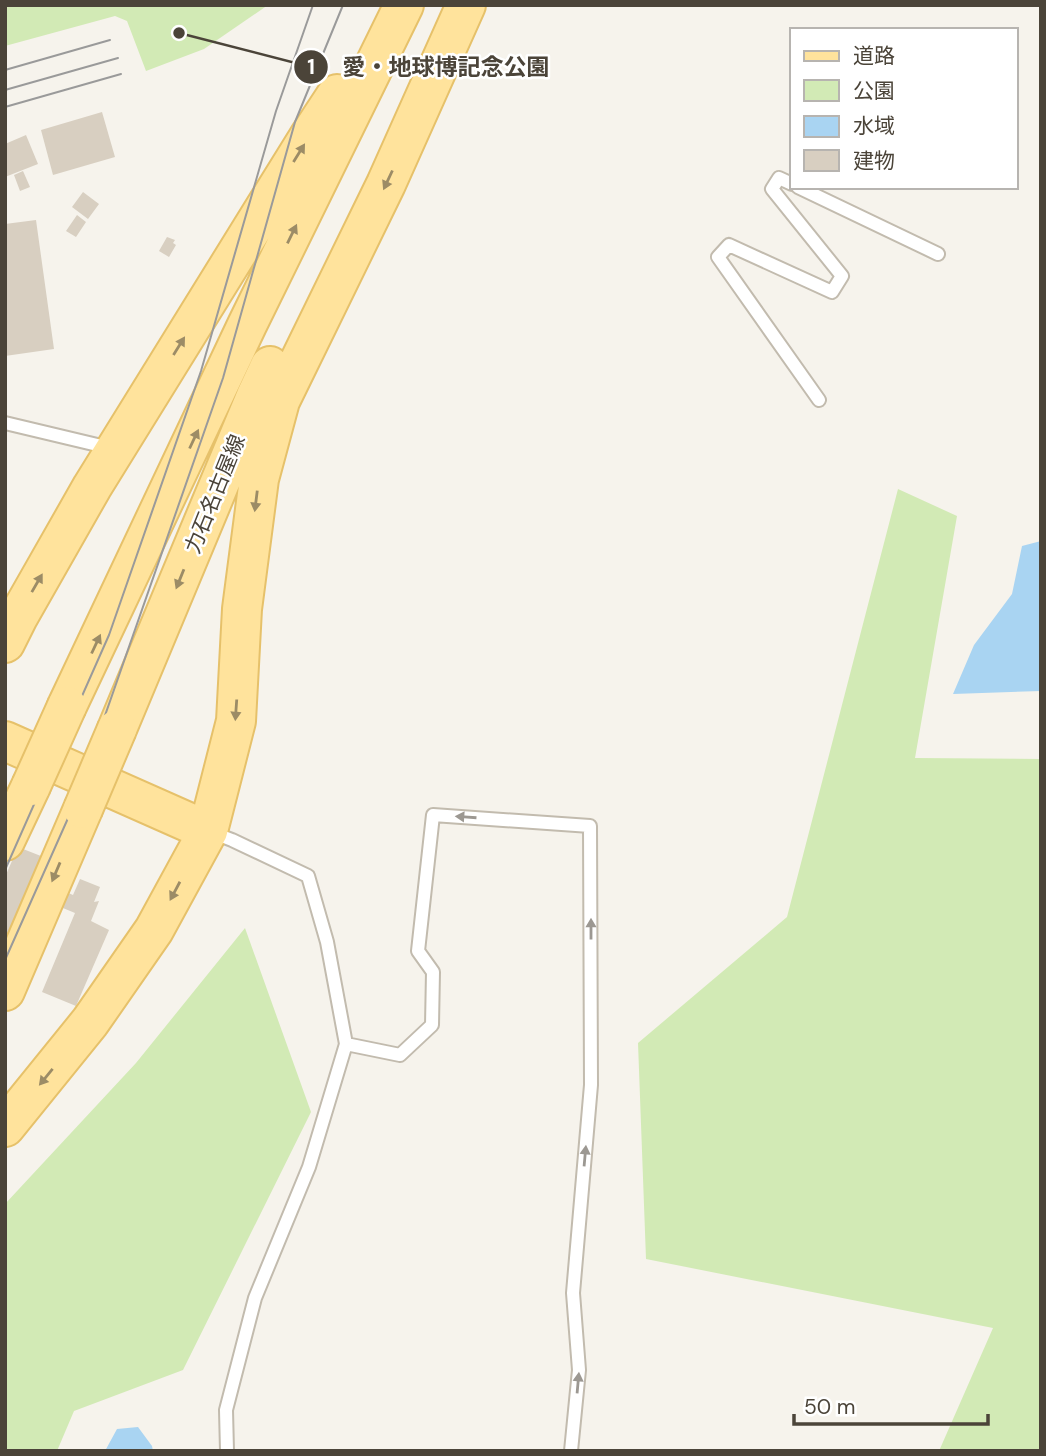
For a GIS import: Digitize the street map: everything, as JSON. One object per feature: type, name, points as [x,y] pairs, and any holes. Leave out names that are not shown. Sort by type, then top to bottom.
[{"type":"main road","points":[[9,625],[310,135],[396,5]]},
{"type":"main road","name":"力石名古屋線","points":[[5,841],[247,325],[404,5]]},
{"type":"main road","name":"力石名古屋線","points":[[5,991],[256,396],[445,5]]},
{"type":"main road","points":[[5,1127],[90,1022],[154,930],[208,831],[236,721],[242,609],[259,479],[280,401],[386,184],[466,5]]},
{"type":"main road","points":[[5,741],[208,831]]},
{"type":"lane","points":[[790,183],[779,178],[772,189],[842,276],[832,292],[729,245],[718,257],[819,400]]},
{"type":"lane","points":[[802,189],[938,254]]},
{"type":"lane","points":[[5,423],[116,449]]},
{"type":"lane","points":[[346,1044],[400,1055],[432,1025],[433,972],[418,951],[433,815],[590,826],[591,1085],[573,1293],[579,1370],[571,1451]]},
{"type":"lane","points":[[208,831],[308,876],[327,942],[346,1044],[309,1167],[255,1298],[226,1410],[227,1451]]},
{"type":"green space","points":[[5,5],[268,5],[204,49],[146,71],[127,21],[115,16],[5,46]]},
{"type":"green space","points":[[898,489],[957,516],[915,758],[1041,759],[1041,1451],[939,1451],[993,1328],[646,1259],[638,1043],[787,917]]},
{"type":"green space","points":[[245,928],[311,1112],[183,1370],[74,1411],[57,1451],[5,1451],[5,1204],[136,1063]]},
{"type":"water","points":[[1041,541],[1041,691],[953,694],[974,645],[1012,594],[1022,546]]},
{"type":"water","points":[[138,1427],[153,1451],[105,1451],[117,1429]]},
{"type":"building","points":[[102,112],[115,157],[53,175],[41,130]]},
{"type":"building","points":[[26,135],[38,164],[5,177],[5,144]]},
{"type":"building","points":[[23,171],[30,187],[20,191],[14,175]]},
{"type":"building","points":[[83,192],[99,204],[88,219],[72,207]]},
{"type":"building","points":[[77,215],[86,222],[76,237],[66,231]]},
{"type":"building","points":[[36,220],[54,349],[5,356],[5,224]]},
{"type":"building","points":[[167,237],[175,240],[173,243],[176,245],[169,257],[159,251]]},
{"type":"building","points":[[18,847],[46,858],[36,879],[73,895],[80,879],[100,887],[94,902],[99,901],[91,921],[109,930],[76,1006],[42,992],[75,913],[29,894],[5,950],[5,877]]},
{"type":"tram line","points":[[5,870],[109,635],[201,371],[276,111],[313,5]]},
{"type":"tram line","points":[[5,960],[73,807],[223,378],[295,122],[343,5]]},
{"type":"tram line","points":[[5,70],[110,40]]},
{"type":"tram line","points":[[5,90],[118,58]]},
{"type":"tram line","points":[[5,107],[121,74]]},
{"type":"place","name":"愛・地球博記念公園","points":[[179,33]]}]
